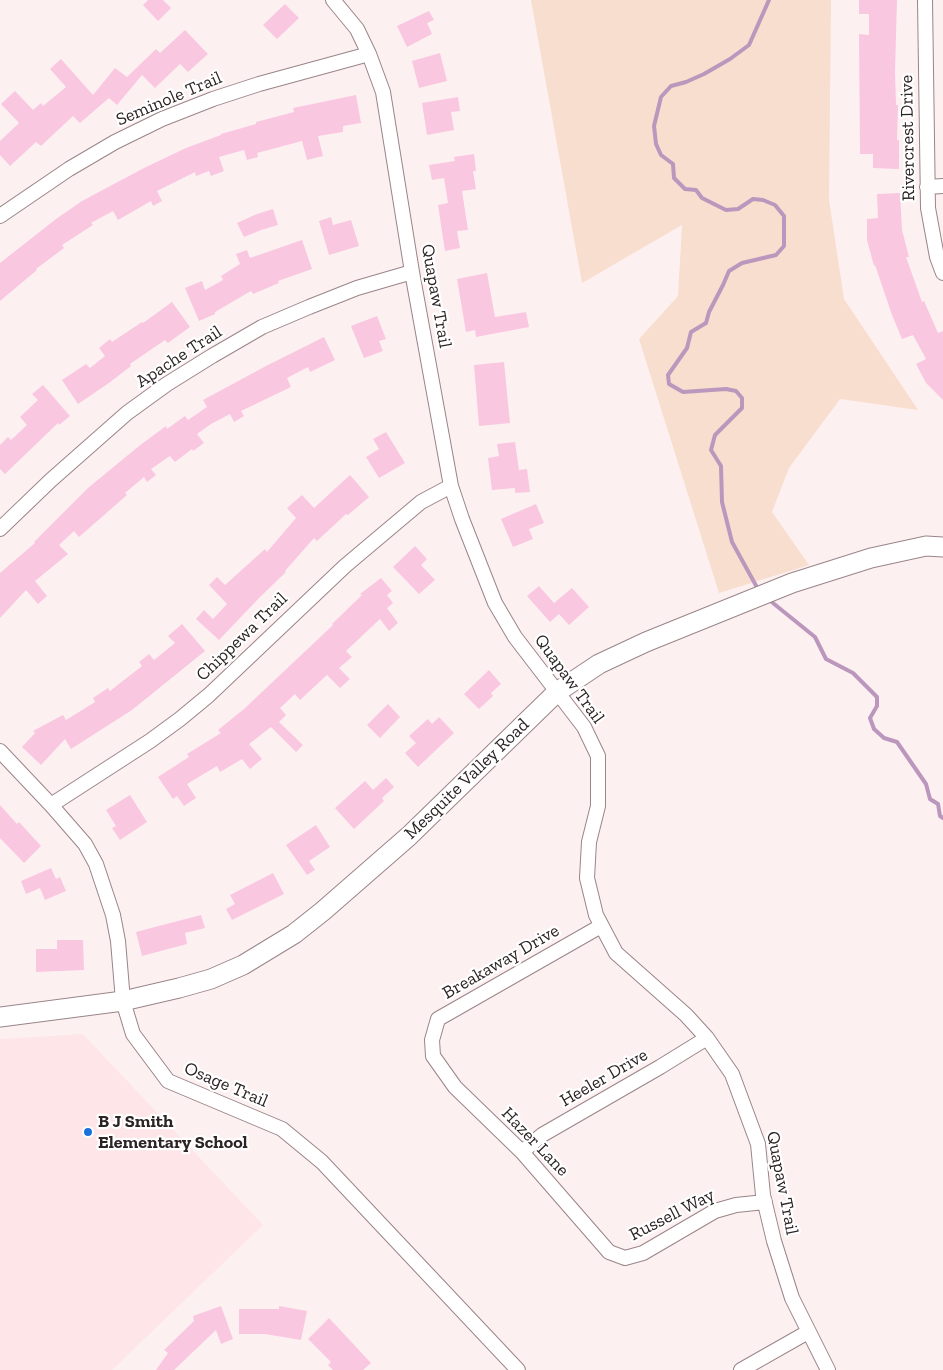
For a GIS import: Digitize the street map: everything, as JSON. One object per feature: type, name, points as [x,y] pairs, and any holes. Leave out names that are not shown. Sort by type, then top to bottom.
[{"type":"street","name":"Quapaw Trail","points":[[333,0],[357,29],[369,54],[383,92],[412,272],[451,486],[477,560],[495,603],[515,637],[584,727],[598,756],[598,806],[589,842],[587,878],[596,916],[616,953],[686,1015],[706,1038],[732,1074],[758,1144],[765,1202],[774,1241],[792,1298],[828,1370]]},
{"type":"street","name":"Rivercrest Drive","points":[[925,0],[928,208],[937,257],[943,273]]},
{"type":"street","name":"Seminole Trail","points":[[0,216],[69,168],[115,142],[162,120],[214,99],[265,82],[369,54]]},
{"type":"street","points":[[927,187],[943,186]]},
{"type":"street","name":"Apache Trail","points":[[0,529],[51,480],[127,413],[167,384],[262,327],[356,288],[412,272]]},
{"type":"street","name":"Chippewa Trail","points":[[51,805],[150,741],[180,719],[209,695],[345,566],[421,502],[451,486]]},
{"type":"street","name":"Mesquite Valley Road","points":[[0,1017],[123,1001],[211,979],[243,965],[294,934],[322,911],[409,836],[557,692],[599,664],[646,642],[792,583],[871,558],[926,546],[943,547]]},
{"type":"street","name":"Osage Trail","points":[[0,751],[85,844],[96,864],[106,888],[113,915],[118,941],[123,1001],[133,1034],[168,1081],[282,1129],[322,1162],[518,1370]]},
{"type":"street","name":"Breakaway Drive","points":[[432,1040],[438,1019],[601,926]]},
{"type":"street","name":"Heeler Drive","points":[[522,1152],[542,1135],[660,1068],[706,1038]]},
{"type":"street","name":"Hazer Lane","points":[[432,1040],[433,1056],[455,1087],[522,1152],[609,1252],[625,1258]]},
{"type":"street","name":"Russell Way","points":[[625,1258],[643,1253],[715,1211],[736,1205],[765,1202]]},
{"type":"street","points":[[741,1370],[808,1332]]},
{"type":"shaded area","points":[[531,0],[831,0],[829,200],[844,299],[918,410],[840,399],[789,468],[772,512],[809,565],[719,593],[639,339],[678,296],[682,225],[582,283]]},
{"type":"shaded area","name":"B J Smith Elementary School","points":[[83,1034],[263,1225],[112,1370],[0,1370],[0,1039]]},
{"type":"building","points":[[148,0],[163,0],[171,8],[158,21],[143,5]]},
{"type":"building","points":[[859,0],[897,0],[895,72],[896,105],[898,105],[897,140],[899,140],[899,169],[873,168],[873,154],[860,154],[859,34],[869,35],[869,14],[859,14]]},
{"type":"building","points":[[285,4],[299,18],[277,39],[263,25]]},
{"type":"building","points":[[429,11],[434,20],[427,23],[432,34],[407,47],[397,26]]},
{"type":"building","points":[[185,30],[208,54],[188,72],[180,64],[155,88],[142,75],[117,105],[109,98],[80,123],[73,116],[41,146],[36,142],[10,166],[0,155],[0,141],[19,123],[1,104],[15,91],[33,110],[41,103],[43,106],[66,87],[50,69],[61,59],[93,95],[115,68],[127,77],[156,49],[160,53]]},
{"type":"building","points":[[440,53],[447,81],[419,88],[412,61]]},
{"type":"building","points":[[356,95],[361,123],[343,126],[343,132],[318,136],[323,156],[307,160],[302,141],[257,153],[258,157],[247,160],[244,150],[219,157],[224,171],[211,176],[209,171],[196,176],[195,172],[157,191],[162,201],[153,206],[151,201],[118,220],[113,211],[91,223],[93,225],[62,245],[64,248],[36,269],[0,301],[0,263],[82,201],[144,168],[221,134],[294,112],[293,108]]},
{"type":"building","points":[[458,97],[460,111],[451,112],[454,130],[427,135],[422,103]]},
{"type":"building","points":[[474,154],[476,171],[473,171],[476,189],[462,191],[468,230],[457,231],[460,248],[445,251],[438,205],[448,203],[444,178],[432,180],[429,165],[455,161],[454,157]]},
{"type":"building","points":[[900,193],[902,230],[909,257],[906,257],[922,302],[924,301],[938,333],[943,331],[943,400],[926,383],[916,364],[926,359],[913,335],[902,339],[874,266],[867,240],[867,219],[878,218],[877,194]]},
{"type":"building","points":[[273,209],[278,225],[244,237],[237,223]]},
{"type":"building","points":[[331,217],[333,225],[351,220],[359,246],[329,255],[319,221]]},
{"type":"building","points":[[302,240],[312,269],[278,281],[279,283],[253,294],[251,291],[215,312],[215,314],[199,321],[185,288],[202,281],[205,290],[223,280],[221,276],[240,264],[236,254],[247,250],[250,258]]},
{"type":"building","points":[[487,273],[495,317],[526,312],[529,327],[476,337],[475,330],[466,332],[457,279]]},
{"type":"building","points":[[172,302],[190,327],[168,343],[165,340],[130,364],[131,366],[109,383],[78,404],[62,380],[86,364],[90,368],[105,356],[99,348],[110,339],[112,342]]},
{"type":"building","points":[[377,316],[386,339],[379,341],[383,351],[364,358],[351,326]]},
{"type":"building","points":[[324,337],[335,360],[310,372],[308,367],[287,378],[291,387],[241,411],[244,416],[234,422],[230,414],[211,424],[197,434],[204,443],[193,451],[192,449],[175,462],[170,456],[151,469],[156,475],[147,482],[144,477],[125,493],[127,495],[79,537],[74,531],[59,545],[68,554],[35,581],[47,596],[38,604],[26,590],[0,618],[0,573],[35,543],[88,488],[166,426],[167,429],[185,416],[188,420],[207,407],[203,400]]},
{"type":"building","points":[[504,362],[510,423],[479,426],[474,365]]},
{"type":"building","points":[[43,385],[70,416],[59,425],[58,423],[5,474],[0,469],[0,445],[8,437],[11,440],[27,425],[20,417],[38,400],[32,394]]},
{"type":"building","points":[[386,432],[405,463],[379,478],[366,457],[379,449],[373,439]]},
{"type":"building","points":[[515,442],[519,470],[527,469],[530,492],[515,493],[515,488],[492,490],[488,458],[499,456],[497,444]]},
{"type":"building","points":[[350,475],[369,497],[348,515],[346,514],[317,541],[314,538],[286,572],[219,640],[196,619],[204,610],[213,619],[227,604],[209,585],[217,577],[225,585],[265,549],[267,552],[296,518],[287,508],[302,495],[314,508]]},
{"type":"building","points":[[536,504],[544,523],[529,529],[533,539],[513,547],[501,519]]},
{"type":"building","points":[[415,546],[427,559],[421,565],[435,580],[419,594],[393,567]]},
{"type":"building","points":[[381,578],[392,591],[387,595],[393,603],[387,608],[398,623],[389,631],[380,619],[346,651],[352,657],[339,668],[350,679],[340,688],[327,675],[300,700],[295,694],[280,708],[286,715],[279,722],[303,745],[296,752],[271,727],[249,744],[262,759],[250,769],[242,759],[220,772],[217,766],[187,784],[196,798],[184,806],[177,796],[173,799],[158,777],[189,757],[187,754],[221,733],[218,730],[244,709],[333,625],[362,595],[360,594]]},
{"type":"building","points":[[539,586],[554,603],[572,588],[589,607],[569,625],[559,614],[550,622],[527,596]]},
{"type":"building","points":[[182,624],[205,651],[132,710],[71,749],[65,739],[41,765],[22,747],[35,733],[33,731],[63,715],[66,720],[95,702],[93,698],[108,688],[110,691],[142,666],[139,662],[149,654],[154,660],[175,643],[168,636]]},
{"type":"building","points":[[489,670],[501,684],[491,693],[493,696],[479,709],[464,694]]},
{"type":"building","points":[[388,704],[400,717],[380,738],[367,725]]},
{"type":"building","points":[[439,717],[454,733],[418,767],[405,753],[416,743],[409,736],[428,719],[432,724]]},
{"type":"building","points":[[386,778],[394,787],[382,798],[384,801],[354,829],[335,808],[365,781],[373,790]]},
{"type":"building","points":[[130,795],[147,822],[120,840],[112,828],[116,826],[106,810]]},
{"type":"building","points":[[0,805],[41,846],[24,863],[0,838]]},
{"type":"building","points":[[316,825],[330,847],[309,861],[315,870],[307,875],[286,845]]},
{"type":"building","points":[[51,868],[56,879],[60,877],[66,891],[45,900],[40,888],[26,894],[21,881]]},
{"type":"building","points":[[273,873],[284,894],[232,920],[226,909],[235,904],[230,895]]},
{"type":"building","points":[[201,915],[205,928],[185,933],[187,944],[142,956],[136,932]]},
{"type":"building","points":[[57,940],[83,940],[84,970],[36,972],[36,949],[57,949]]},
{"type":"building","points":[[221,1306],[233,1339],[221,1344],[216,1330],[174,1370],[156,1370],[168,1353],[164,1350],[194,1321],[193,1316]]},
{"type":"building","points":[[279,1306],[307,1311],[301,1340],[265,1334],[239,1334],[239,1309],[279,1309]]},
{"type":"building","points":[[329,1318],[371,1363],[363,1370],[333,1370],[328,1365],[331,1362],[308,1339]]},
{"type":"waterway","points":[[759,591],[732,542],[722,502],[721,466],[711,450],[715,435],[742,408],[742,398],[736,391],[726,389],[683,392],[669,384],[668,375],[687,348],[691,332],[706,323],[709,312],[729,271],[742,263],[776,255],[784,246],[784,216],[775,205],[763,200],[753,199],[738,209],[726,210],[702,198],[696,190],[685,189],[674,178],[673,164],[661,155],[656,144],[654,126],[661,97],[671,86],[704,74],[749,45],[769,0]]},
{"type":"waterway","points":[[768,599],[815,637],[826,659],[853,673],[877,697],[877,706],[870,718],[874,729],[884,738],[897,742],[926,784],[930,799],[938,804],[940,816],[943,818]]},
{"type":"place","name":"B J Smith Elementary School","points":[[88,1132]]}]
